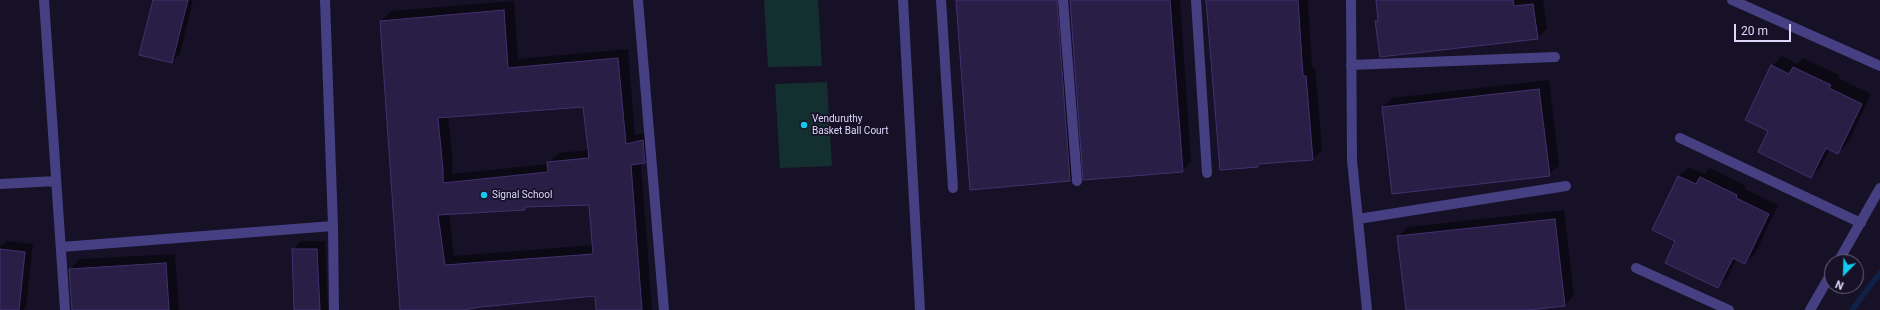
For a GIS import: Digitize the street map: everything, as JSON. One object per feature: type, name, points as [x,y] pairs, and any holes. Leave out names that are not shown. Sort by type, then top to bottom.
[{"type":"street","points":[[44,0],[65,310]]},
{"type":"street","points":[[325,0],[333,226],[334,310]]},
{"type":"street","points":[[638,0],[664,310]]},
{"type":"street","points":[[903,0],[920,310]]},
{"type":"street","points":[[941,0],[953,188]]},
{"type":"street","points":[[1063,0],[1077,181]]},
{"type":"street","points":[[1196,0],[1207,173]]},
{"type":"street","points":[[1351,0],[1352,160],[1367,310]]},
{"type":"street","points":[[1732,0],[1744,2],[1880,66]]},
{"type":"street","points":[[1351,65],[1555,57]]},
{"type":"street","points":[[1680,138],[1860,223]]},
{"type":"street","points":[[0,184],[56,181]]},
{"type":"street","points":[[1358,219],[1566,186]]},
{"type":"street","points":[[1843,254],[1880,188]]},
{"type":"street","points":[[61,247],[333,226]]},
{"type":"street","points":[[1636,268],[1729,310]]},
{"type":"street","points":[[1810,310],[1824,286]]},
{"type":"green space","points":[[764,0],[818,0],[822,66],[768,67]]},
{"type":"green space","name":"Venduruthy Basket Ball Court","points":[[827,82],[832,166],[780,168],[775,84]]},
{"type":"building","points":[[153,0],[188,0],[172,63],[139,55]]},
{"type":"building","points":[[956,0],[1057,0],[1070,181],[970,190]]},
{"type":"building","points":[[1070,0],[1170,0],[1183,172],[1083,180]]},
{"type":"building","points":[[1206,0],[1298,0],[1303,76],[1306,76],[1313,160],[1258,164],[1258,167],[1220,170]]},
{"type":"building","points":[[1376,0],[1513,0],[1514,6],[1533,4],[1538,39],[1380,57],[1375,21],[1378,21]]},
{"type":"building","points":[[504,10],[508,68],[618,58],[626,144],[643,140],[645,163],[631,165],[642,310],[596,310],[595,296],[463,310],[400,310],[380,21]],"holes":[[[583,107],[589,158],[547,162],[548,172],[443,183],[438,118]],[[589,205],[593,254],[445,265],[438,215],[525,210],[525,207]]]},
{"type":"building","points":[[1771,65],[1789,74],[1793,67],[1831,85],[1829,88],[1862,104],[1838,154],[1826,148],[1811,178],[1758,152],[1768,131],[1745,120]]},
{"type":"building","points":[[1539,89],[1550,176],[1392,194],[1382,107]]},
{"type":"building","points":[[1678,176],[1696,184],[1700,177],[1737,195],[1736,198],[1769,214],[1745,264],[1733,258],[1718,288],[1665,263],[1675,241],[1652,230]]},
{"type":"building","points":[[1555,219],[1565,306],[1528,310],[1406,310],[1397,236]]},
{"type":"building","points":[[0,249],[25,252],[19,310],[0,310]]},
{"type":"building","points":[[292,249],[317,249],[320,310],[294,310]]},
{"type":"building","points":[[166,263],[169,310],[72,310],[69,269]]},
{"type":"waterway","points":[[1852,310],[1880,273]]},
{"type":"place","name":"Venduruthy Basket Ball Court","points":[[804,125]]},
{"type":"place","name":"Signal School","points":[[484,195]]}]
